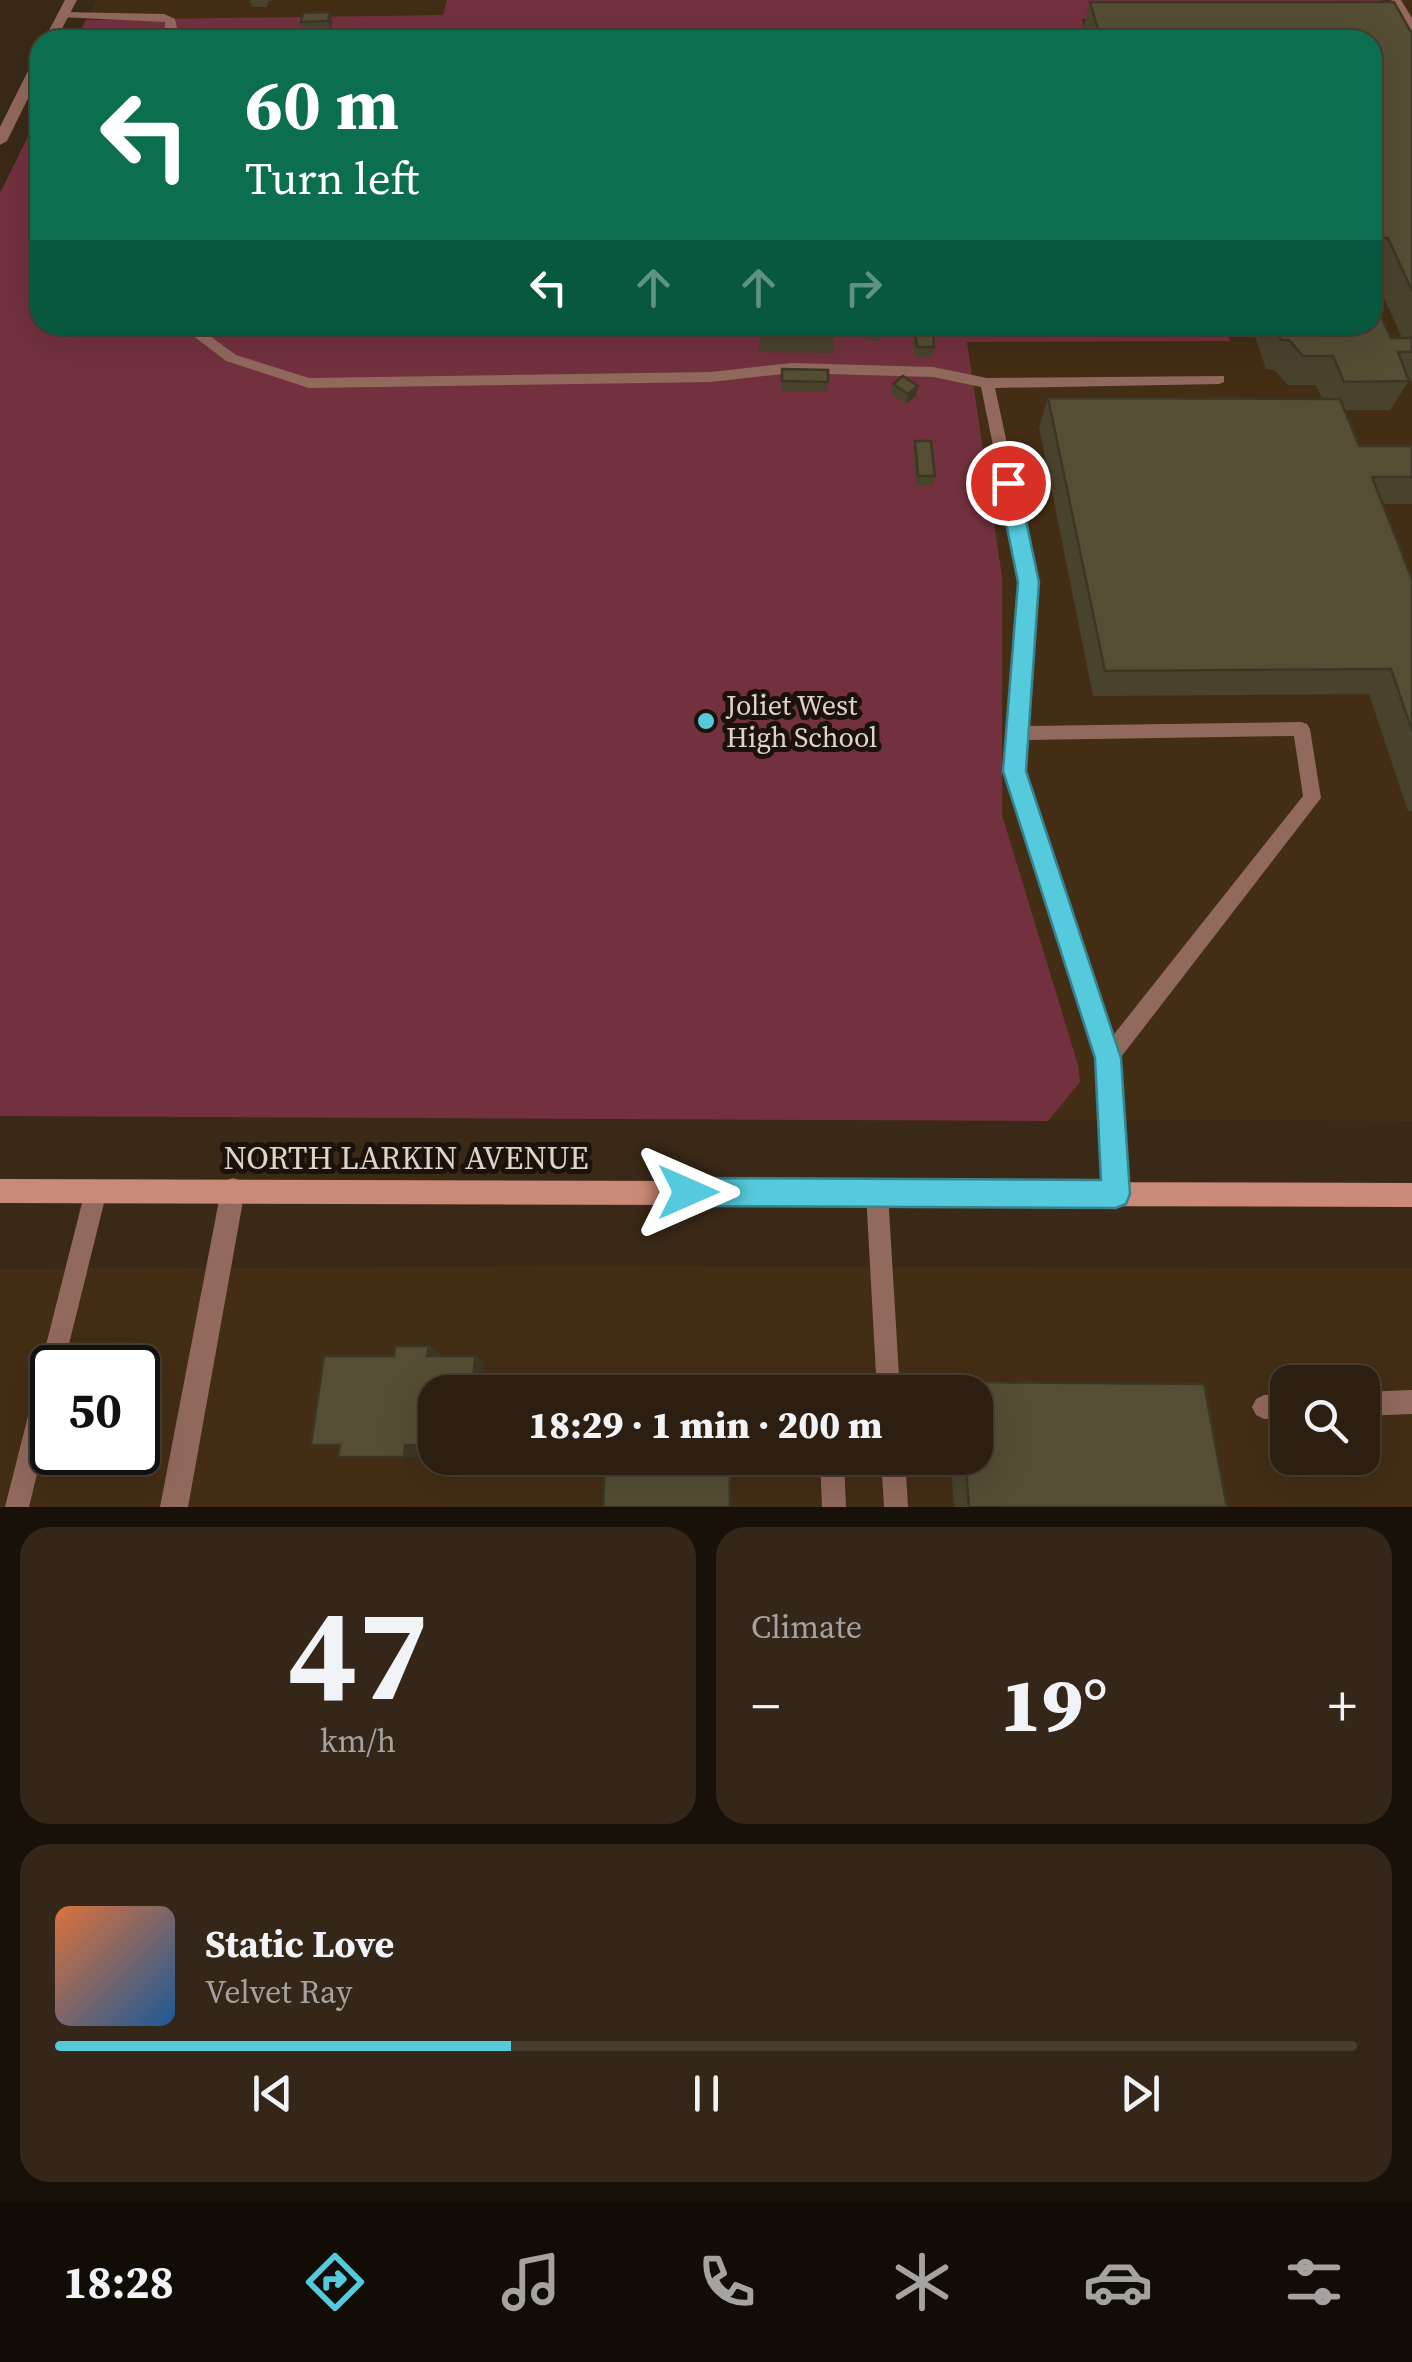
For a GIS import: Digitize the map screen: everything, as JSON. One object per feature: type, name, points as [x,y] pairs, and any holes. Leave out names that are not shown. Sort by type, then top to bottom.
[{"type":"main road","name":"NORTH LARKIN AVENUE","points":[[0,1191],[1412,1194]]},
{"type":"street","points":[[55,30],[71,0]]},
{"type":"street","points":[[0,141],[30,81]]},
{"type":"street","points":[[174,1507],[234,1190]]},
{"type":"lane","points":[[1396,0],[1412,28]]},
{"type":"lane","points":[[63,15],[164,17],[172,22],[169,30]]},
{"type":"lane","points":[[200,335],[231,358],[309,383],[711,377],[792,368],[933,372],[988,383],[1220,379]]},
{"type":"lane","points":[[988,383],[1029,582],[1015,771],[1108,1058],[1116,1194]]},
{"type":"lane","points":[[1019,733],[1301,729],[1312,798],[1108,1058]]},
{"type":"lane","points":[[17,1507],[96,1191]]},
{"type":"lane","points":[[876,1192],[888,1375]]},
{"type":"lane","points":[[1380,1403],[1412,1402]]},
{"type":"lane","points":[[833,1475],[834,1507]]},
{"type":"lane","points":[[893,1475],[896,1507]]},
{"type":"shaded area","name":"Joliet West High School","points":[[96,0],[1412,0],[1412,1121],[0,1116],[0,193],[30,132],[30,335],[1382,335],[1382,30],[80,30]]},
{"type":"shaded area","points":[[447,0],[1382,0],[1392,17],[1082,19],[1084,29],[1057,30],[81,30],[86,20],[443,15]]},
{"type":"shaded area","name":"Joliet West High School","points":[[30,132],[30,335],[1228,335],[1230,341],[967,342],[1002,577],[1002,815],[1080,1082],[1048,1121],[0,1116],[0,193]]},
{"type":"shaded area","points":[[1412,1268],[1412,1507],[0,1507],[0,1269]]},
{"type":"building","points":[[1090,2],[1394,2],[1412,34],[1412,291],[1388,238],[1382,238],[1382,30],[1098,30]]},
{"type":"building","points":[[330,12],[328,21],[301,22],[303,13]]},
{"type":"building","points":[[1382,318],[1391,338],[1412,338],[1412,352],[1398,352],[1409,381],[1344,382],[1333,356],[1303,356],[1289,340],[1281,340],[1279,335],[1382,335]]},
{"type":"building","points":[[915,335],[933,335],[934,347],[917,347]]},
{"type":"building","points":[[782,369],[828,370],[828,382],[782,381]]},
{"type":"building","points":[[903,376],[918,386],[908,394],[893,384]]},
{"type":"building","points":[[1048,398],[1340,399],[1359,446],[1412,446],[1412,477],[1372,477],[1412,579],[1412,731],[1391,669],[1105,671]]},
{"type":"building","points":[[915,441],[931,441],[935,476],[918,476]]},
{"type":"building","points":[[395,1346],[429,1346],[427,1356],[475,1356],[473,1375],[418,1375],[418,1445],[405,1445],[404,1457],[338,1457],[340,1445],[311,1445],[324,1356],[394,1356]]},
{"type":"building","points":[[993,1382],[1204,1384],[1227,1507],[969,1507],[966,1475],[993,1475]]},
{"type":"building","points":[[604,1475],[730,1475],[730,1507],[603,1507]]},
{"type":"place","name":"Joliet West High School","points":[[706,721]]},
{"type":"route","points":[[688,1192],[1116,1194],[1108,1058],[1015,771],[1029,582],[1008,483]]}]
